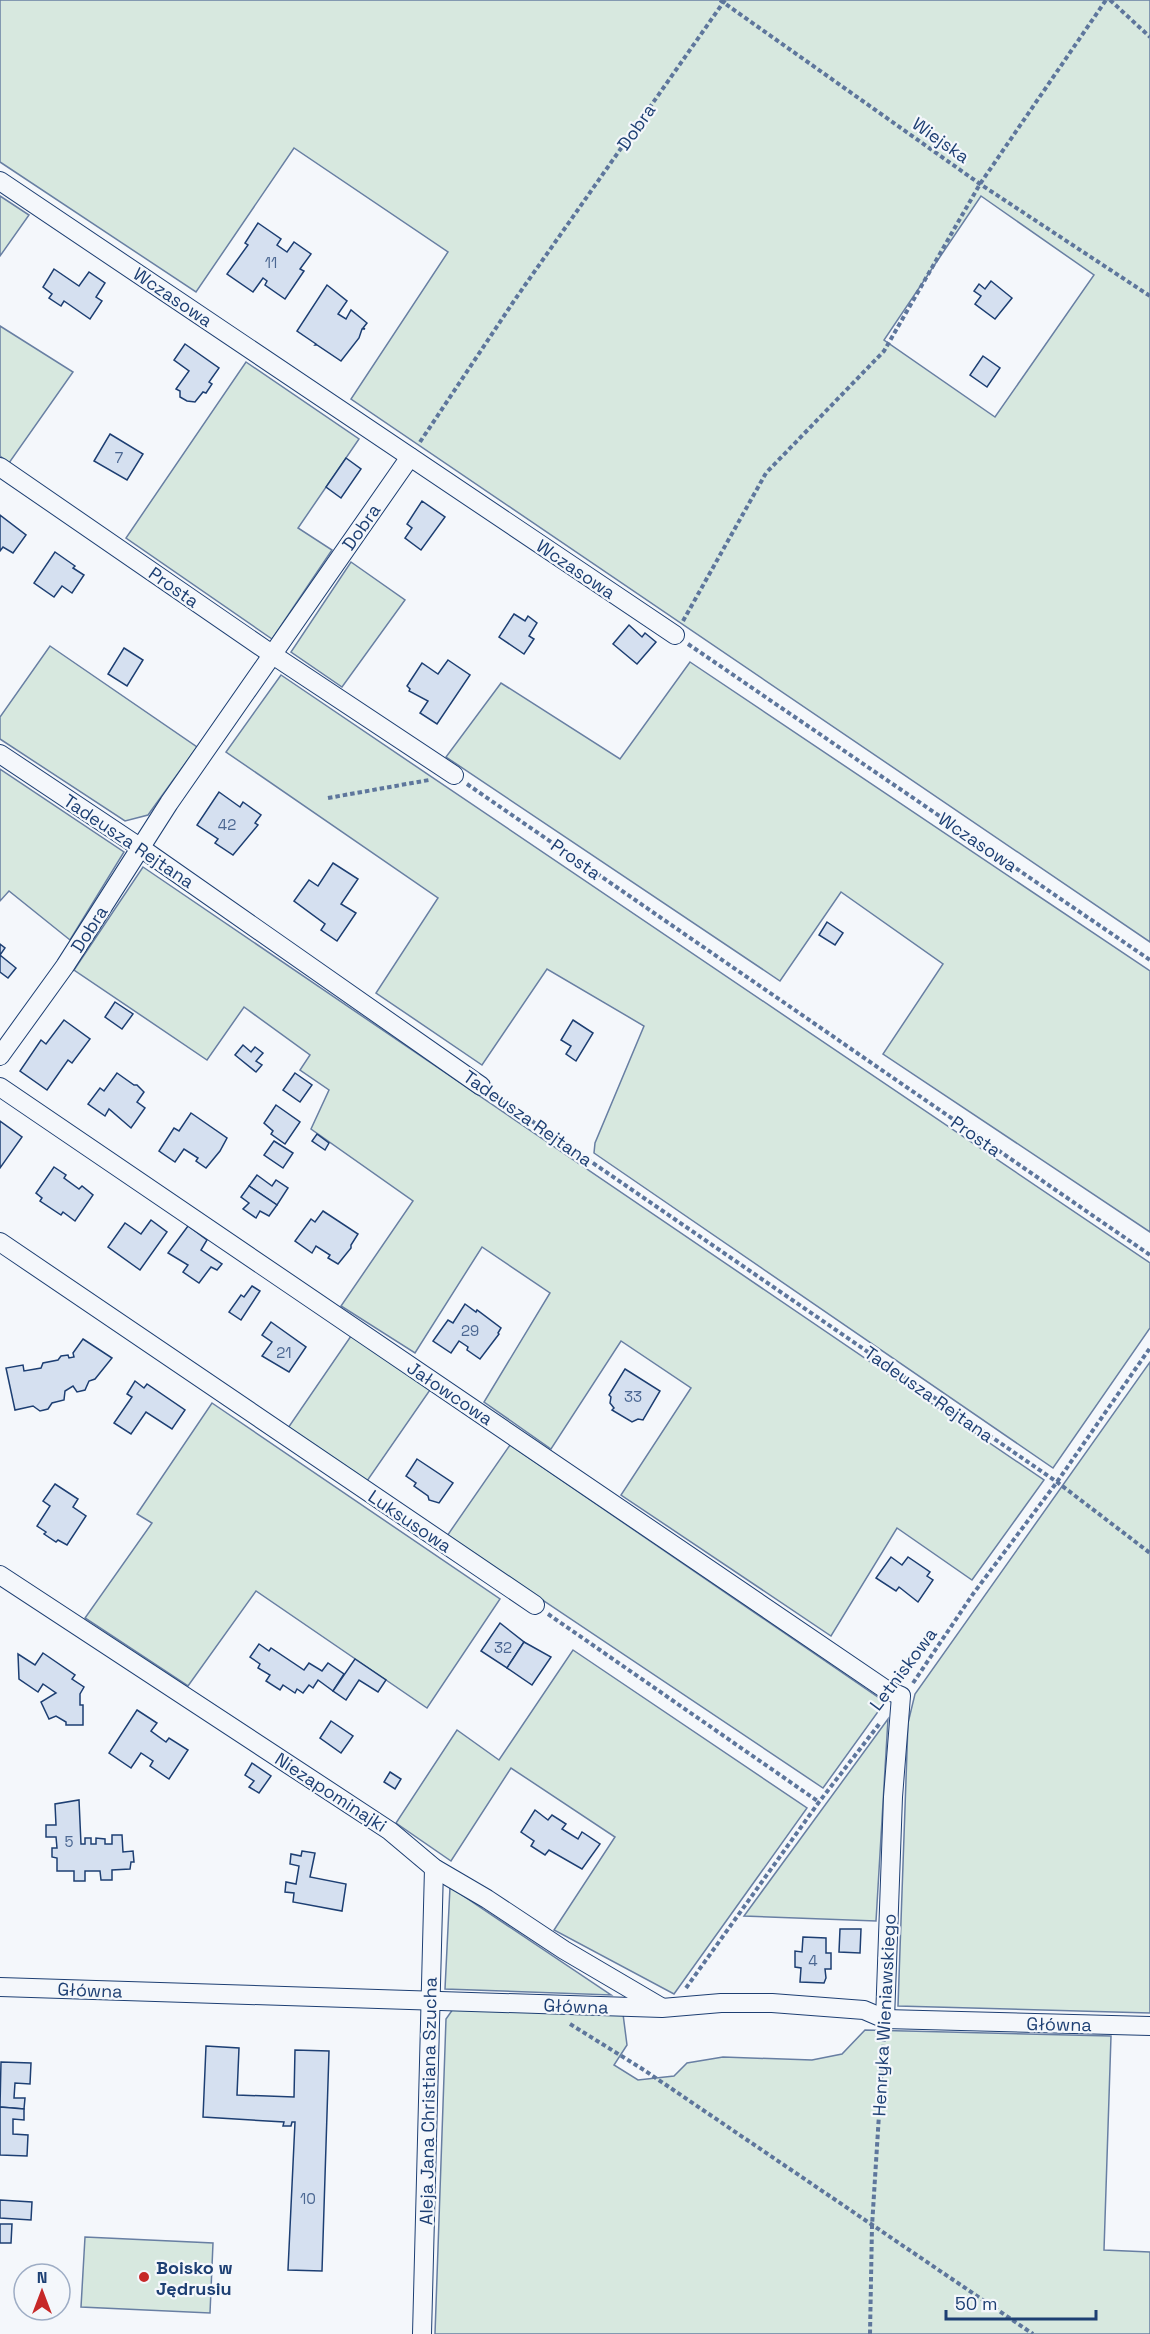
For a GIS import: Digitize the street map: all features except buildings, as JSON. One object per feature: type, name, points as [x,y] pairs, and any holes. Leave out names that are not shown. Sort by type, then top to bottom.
[{"type":"street","name":"Wczasowa","points":[[0,181],[675,635]]},
{"type":"street","name":"Dobra","points":[[0,1056],[65,966],[169,803],[410,457]]},
{"type":"street","name":"Prosta","points":[[0,467],[273,655],[454,775]]},
{"type":"street","name":"Tadeusza Rejtana","points":[[0,754],[141,848],[481,1086]]},
{"type":"street","name":"Jałowcowa","points":[[0,1087],[885,1689],[902,1696]]},
{"type":"street","name":"Luksusowa","points":[[0,1242],[535,1605]]},
{"type":"street","name":"Niezapominajki","points":[[0,1575],[390,1831],[434,1868],[487,1899],[564,1950],[670,2007]]},
{"type":"street","name":"Henryka Wieniawskiego","points":[[885,2019],[893,1797],[902,1696]]},
{"type":"street","name":"Aleja Jana Christiana Szucha","points":[[422,2334],[434,1868]]},
{"type":"street","name":"Główna","points":[[0,1986],[430,2002],[670,2007],[721,2002],[772,2003],[864,2010],[885,2019],[1150,2026]]},
{"type":"path","points":[[675,635],[766,473],[884,351],[980,184],[1106,0]]},
{"type":"path","points":[[1110,0],[1150,38]]},
{"type":"path","name":"Wiejska","points":[[723,1],[980,184],[1150,296]]},
{"type":"path","name":"Dobra","points":[[410,457],[516,297],[723,1]]},
{"type":"path","name":"Wczasowa","points":[[675,635],[1150,960]]},
{"type":"path","points":[[328,798],[454,775]]},
{"type":"path","name":"Prosta","points":[[454,775],[1150,1256]]},
{"type":"path","name":"Tadeusza Rejtana","points":[[481,1086],[1056,1482],[1150,1553]]},
{"type":"path","name":"Letniskowa","points":[[902,1696],[914,1683],[973,1594],[1056,1482],[1150,1348]]},
{"type":"path","points":[[535,1605],[819,1802]]},
{"type":"path","name":"Letniskowa","points":[[670,2007],[819,1802],[883,1719]]},
{"type":"path","name":"Henryka Wieniawskiego","points":[[870,2334],[872,2226],[885,2019]]},
{"type":"path","points":[[568,2022],[644,2070],[1033,2334]]},
{"type":"shaded area","points":[[0,0],[1150,0],[1150,942],[351,399],[448,252],[294,148],[196,292],[0,162]],"holes":[[[981,196],[1094,275],[995,417],[884,340]]]},
{"type":"shaded area","points":[[0,196],[29,215],[0,256]]},
{"type":"shaded area","points":[[0,326],[73,372],[9,463],[0,456]]},
{"type":"shaded area","points":[[246,362],[359,439],[298,528],[332,550],[272,639],[126,538]]},
{"type":"shaded area","points":[[351,562],[405,600],[342,687],[291,652]]},
{"type":"shaded area","points":[[50,646],[197,747],[148,815],[125,821],[0,739],[0,717]]},
{"type":"shaded area","points":[[690,662],[1150,971],[1150,1232],[883,1054],[943,964],[841,892],[780,981],[446,757],[501,683],[620,759]]},
{"type":"shaded area","points":[[281,675],[1150,1263],[1150,1328],[1053,1468],[594,1153],[595,1143],[644,1026],[547,969],[482,1065],[376,993],[438,898],[226,752]]},
{"type":"shaded area","points":[[0,769],[124,852],[70,940],[9,891],[0,901]]},
{"type":"shaded area","points":[[143,867],[1044,1480],[972,1580],[897,1528],[831,1636],[621,1495],[691,1388],[621,1341],[551,1449],[484,1402],[550,1293],[482,1247],[415,1353],[341,1306],[413,1201],[311,1129],[329,1090],[300,1070],[310,1055],[244,1007],[207,1060],[74,970]]},
{"type":"shaded area","points":[[351,1336],[430,1390],[367,1481],[288,1428]]},
{"type":"shaded area","points":[[1150,1362],[1150,2013],[898,2006],[908,1723],[915,1694]]},
{"type":"shaded area","points":[[212,1403],[500,1599],[427,1708],[256,1591],[188,1686],[85,1618],[152,1523],[137,1514]]},
{"type":"shaded area","points":[[510,1445],[885,1702],[823,1788],[447,1536]]},
{"type":"shaded area","points":[[573,1650],[807,1808],[674,1994],[554,1930],[615,1837],[511,1768],[451,1861],[396,1823],[457,1730],[499,1760]]},
{"type":"shaded area","points":[[888,1719],[876,1921],[744,1916]]},
{"type":"shaded area","points":[[450,1887],[611,1995],[445,1989]]},
{"type":"shaded area","points":[[453,2009],[623,2014],[627,2045],[614,2065],[638,2080],[674,2076],[687,2063],[723,2057],[812,2060],[842,2054],[865,2030],[1111,2036],[1104,2250],[1150,2252],[1150,2334],[435,2334],[446,2019]]},
{"type":"shaded area","points":[[85,2237],[213,2243],[210,2313],[81,2307]]},
{"type":"place","name":"Boisko w Jędrusiu","points":[[144,2277]]}]
